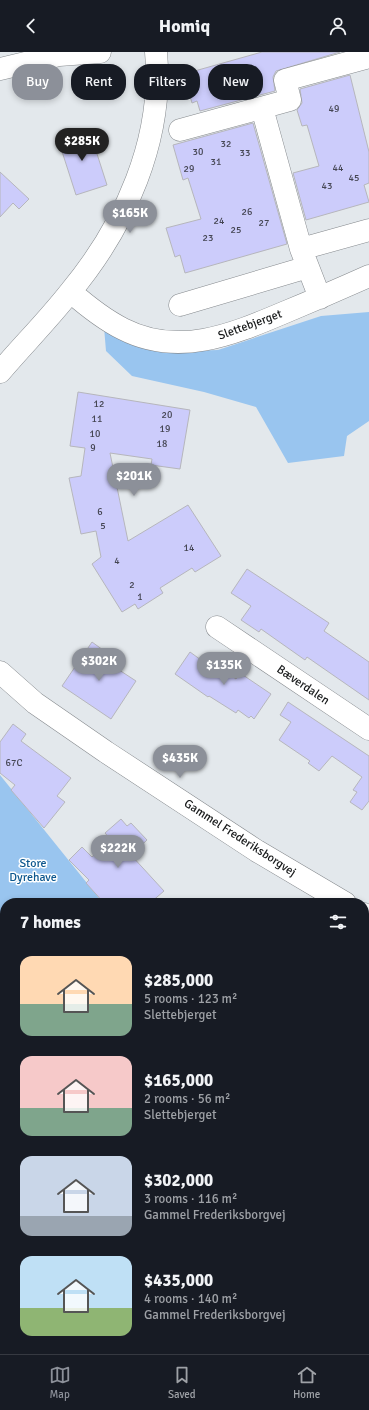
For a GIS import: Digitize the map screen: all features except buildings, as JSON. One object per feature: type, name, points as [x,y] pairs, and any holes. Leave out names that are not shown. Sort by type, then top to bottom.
[{"type":"street","points":[[0,69],[59,55],[100,52]]},
{"type":"street","points":[[0,372],[71,292],[109,238],[129,200],[142,166],[151,131],[156,94],[156,52]]},
{"type":"street","points":[[180,130],[290,100],[285,80],[369,57]]},
{"type":"street","points":[[262,108],[295,226],[320,298]]},
{"type":"street","points":[[180,305],[305,258],[369,230]]},
{"type":"street","name":"Slettebjerget","points":[[71,292],[99,315],[124,329],[151,338],[179,342],[208,340],[235,333],[369,276]]},
{"type":"street","name":"Bæverdalen","points":[[217,627],[369,729]]},
{"type":"street","name":"Gammel Frederiksborgvej","points":[[0,672],[35,703],[106,752],[257,851],[337,898]]},
{"type":"green space","points":[[369,312],[369,421],[347,436],[344,456],[288,463],[256,407],[204,392],[132,376],[106,351],[104,327],[187,351],[218,350],[321,316]]},
{"type":"green space","name":"Store Dyrehave","points":[[0,775],[99,898],[0,898]]}]
